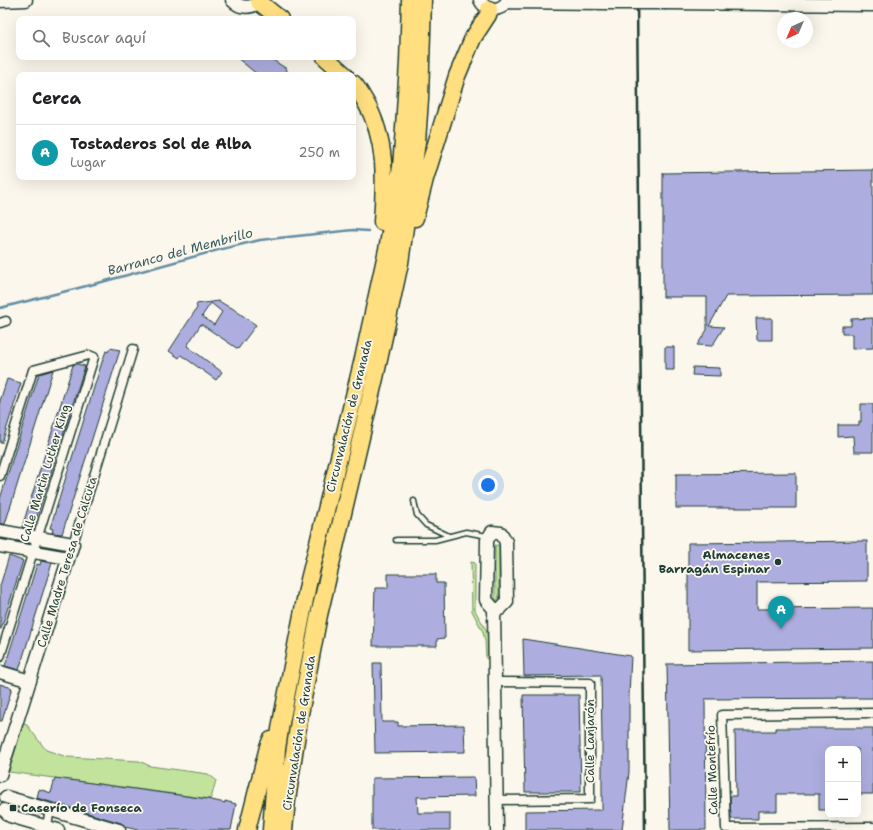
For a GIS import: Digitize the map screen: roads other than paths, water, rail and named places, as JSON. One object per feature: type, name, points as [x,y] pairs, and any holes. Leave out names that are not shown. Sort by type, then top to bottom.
[{"type":"highway","name":"Circunvalación de Granada","points":[[271,830],[277,749],[308,584],[363,359],[388,245],[400,167],[404,128],[410,0]]},
{"type":"highway","name":"Circunvalación de Granada","points":[[284,830],[300,714],[319,615],[375,378],[400,263],[417,142],[423,0]]},
{"type":"highway","points":[[260,1],[277,16]]},
{"type":"highway","points":[[400,263],[409,245],[425,179],[457,76],[473,38],[488,15],[484,4]]},
{"type":"highway","points":[[329,60],[342,72]]},
{"type":"highway","points":[[356,86],[370,110],[378,133],[383,156],[384,194],[382,225],[376,271],[362,335],[363,359]]},
{"type":"highway","points":[[247,830],[268,746],[281,723]]},
{"type":"highway","points":[[263,830],[268,790],[275,773]]},
{"type":"highway","points":[[287,800],[292,818],[291,830]]},
{"type":"street","points":[[0,1],[26,0]]},
{"type":"street","points":[[232,0],[238,5],[247,7],[253,6],[260,1]]},
{"type":"street","points":[[484,4],[493,10],[501,8],[507,1],[873,5]]},
{"type":"street","name":"Calle Madre Teresa de Calcuta","points":[[0,775],[133,349]]},
{"type":"street","name":"Calle Martin Luther King","points":[[0,476],[33,370],[89,355],[94,357],[0,656]]},
{"type":"street","points":[[0,531],[73,544]]},
{"type":"street","points":[[497,609],[507,602],[506,542],[501,533],[492,532],[486,540],[486,600],[497,609],[502,682],[497,830]]},
{"type":"street","points":[[0,546],[68,558]]},
{"type":"street","points":[[497,609],[499,800],[503,830]]},
{"type":"street","points":[[0,672],[29,685]]},
{"type":"street","points":[[0,680],[29,685]]},
{"type":"street","name":"Calle Lanjarón","points":[[499,800],[590,799],[590,683],[502,682]]},
{"type":"street","name":"Calle Montefrío","points":[[873,713],[722,715],[726,828],[873,827]]},
{"type":"street","points":[[3,795],[118,830]]},
{"type":"street","points":[[3,795],[7,801],[7,805],[1,813],[46,828],[58,830]]},
{"type":"street","points":[[46,828],[50,810]]},
{"type":"lane","points":[[414,501],[417,515],[426,526],[449,536]]},
{"type":"lane","points":[[396,540],[435,540],[466,532],[489,536]]},
{"type":"waterway","name":"Barranco del Membrillo","points":[[0,308],[260,240],[353,230],[368,231]]},
{"type":"railway","points":[[637,0],[645,830]]},
{"type":"place","name":"Almacenes Barragán Espinar","points":[[778,562]]},
{"type":"place","name":"Tostaderos Sol de Alba","points":[[781,629]]},
{"type":"place","name":"Caserío de Fonseca","points":[[13,808]]}]
